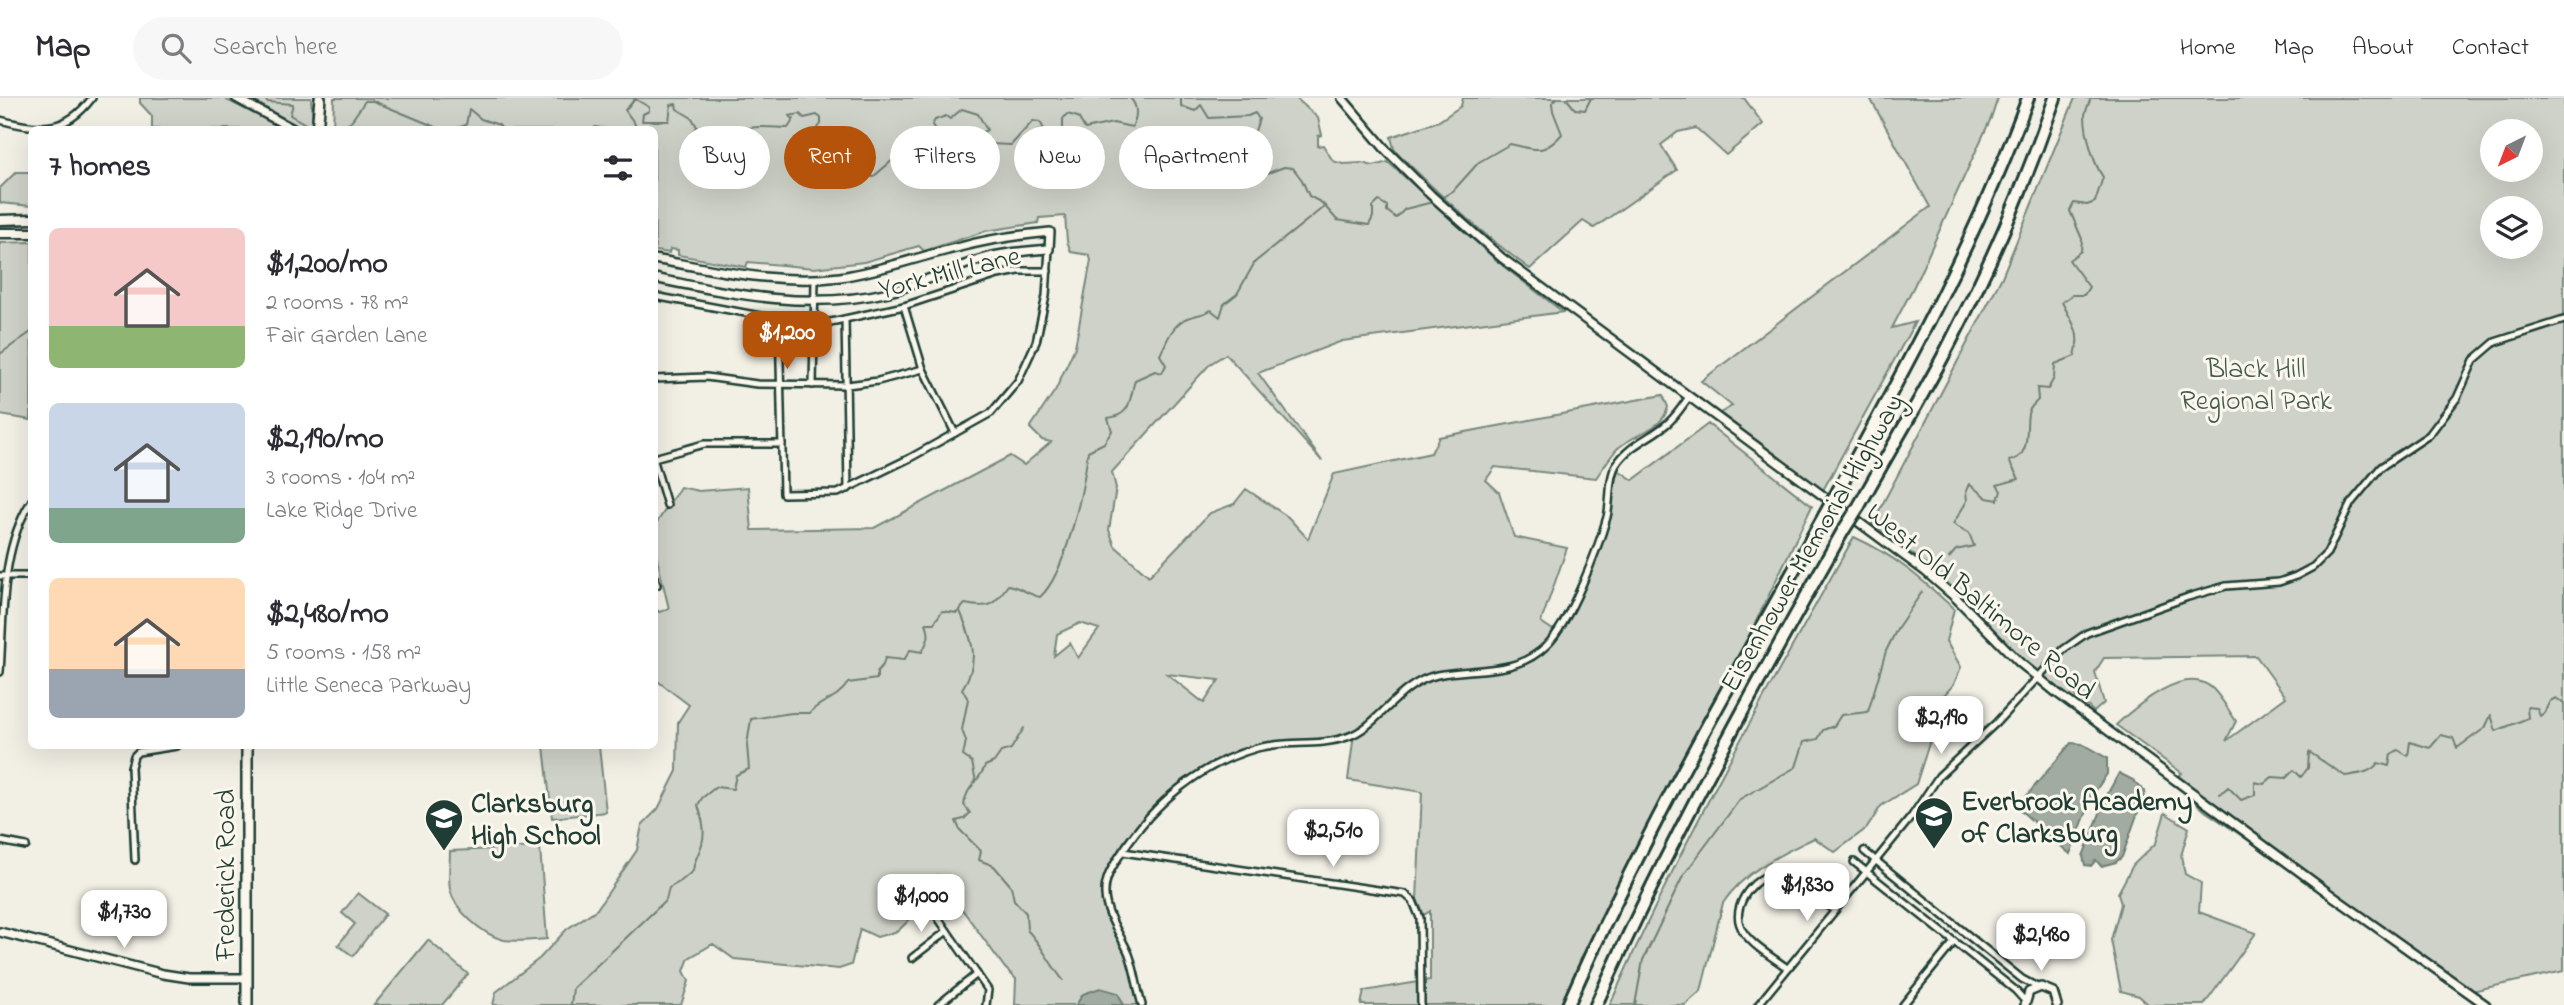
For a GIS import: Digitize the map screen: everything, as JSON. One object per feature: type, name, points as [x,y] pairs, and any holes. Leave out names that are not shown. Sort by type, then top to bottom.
[{"type":"highway","name":"Eisenhower Memorial Highway","points":[[1568,1005],[1602,929],[1666,800],[1926,331],[1959,265],[2028,98]]},
{"type":"highway","name":"Eisenhower Memorial Highway","points":[[1596,1005],[1629,932],[1750,694],[1950,345],[2019,194],[2055,98]]},
{"type":"main road","points":[[317,126],[320,98]]},
{"type":"main road","points":[[0,220],[28,219]]},
{"type":"main road","points":[[0,233],[28,233]]},
{"type":"main road","name":"Frederick Road","points":[[247,749],[247,1005]]},
{"type":"street","points":[[53,126],[80,112],[92,98]]},
{"type":"street","points":[[236,98],[288,126]]},
{"type":"street","name":"West Old Baltimore Road","points":[[1342,98],[1430,195],[1502,258],[1926,572],[1956,598],[2011,655],[2038,677],[2334,897],[2484,1004]]},
{"type":"street","points":[[0,120],[28,127]]},
{"type":"street","points":[[658,260],[754,276],[815,279],[881,269],[1012,236],[1050,232],[1046,296],[1036,342],[1010,393],[991,413],[838,493],[783,494],[779,319]]},
{"type":"street","points":[[658,279],[791,302],[846,299],[889,292],[986,258],[1018,251],[1049,249]]},
{"type":"street","name":"York Mill Lane","points":[[658,297],[814,323],[904,306],[998,275],[1048,271]]},
{"type":"street","points":[[813,385],[815,279]]},
{"type":"street","points":[[904,306],[923,369],[955,433]]},
{"type":"street","points":[[845,319],[848,489]]},
{"type":"street","points":[[1758,1005],[1913,816],[1939,776],[1996,723],[2064,649],[2087,633],[2210,590],[2279,582],[2313,566],[2327,553],[2351,503],[2381,467],[2429,435],[2457,398],[2474,360],[2495,341],[2564,320]]},
{"type":"street","points":[[658,379],[706,377],[757,384],[848,385],[878,381],[923,369]]},
{"type":"street","points":[[1142,1005],[1129,956],[1105,897],[1107,876],[1151,814],[1178,788],[1235,755],[1261,747],[1311,744],[1347,737],[1360,730],[1406,689],[1436,675],[1504,669],[1528,659],[1547,645],[1568,617],[1596,547],[1608,515],[1614,467],[1627,450],[1670,421],[1689,397]]},
{"type":"street","points":[[658,459],[704,444],[782,444]]},
{"type":"street","points":[[658,474],[667,505]]},
{"type":"street","points":[[0,671],[3,576],[18,526],[28,507]]},
{"type":"street","points":[[3,576],[28,576]]},
{"type":"street","points":[[135,860],[131,767],[138,752],[158,749]]},
{"type":"street","points":[[0,841],[26,846]]},
{"type":"street","points":[[1864,851],[2022,979],[2038,987],[2050,989],[2058,1003]]},
{"type":"street","points":[[1123,852],[1405,894],[1413,901],[1420,918],[1421,1005]]},
{"type":"street","points":[[1854,862],[2015,990],[2025,1004]]},
{"type":"street","points":[[1787,968],[1741,928],[1740,907],[1758,881],[1771,874],[1787,875],[1834,910]]},
{"type":"street","points":[[925,899],[988,990],[986,1005]]},
{"type":"street","points":[[912,958],[947,931]]},
{"type":"street","points":[[0,932],[163,974],[189,978],[247,978]]},
{"type":"street","points":[[1903,1005],[1954,942]]},
{"type":"street","points":[[938,1005],[977,974]]},
{"type":"street","points":[[2025,1004],[2029,992],[2038,987]]},
{"type":"street","points":[[2469,1005],[2476,998]]},
{"type":"green space","points":[[140,98],[223,98],[278,126],[152,126],[152,116],[140,103]]},
{"type":"green space","points":[[250,98],[311,98],[313,123],[310,126],[295,126]]},
{"type":"green space","points":[[334,98],[1296,98],[1318,118],[1322,135],[1318,136],[1318,146],[1323,145],[1333,161],[1373,166],[1388,162],[1503,266],[1563,312],[1342,341],[1258,373],[1322,461],[1226,354],[1210,364],[1112,472],[1116,488],[1109,530],[1115,546],[1149,576],[1210,513],[1234,504],[1246,489],[1288,517],[1308,539],[1334,474],[1431,453],[1439,437],[1663,395],[1668,407],[1660,422],[1616,450],[1596,478],[1495,467],[1486,480],[1499,492],[1514,537],[1567,548],[1541,622],[1553,630],[1568,617],[1608,515],[1614,467],[1633,480],[1708,424],[1812,506],[1570,1005],[1361,1005],[1364,991],[1430,980],[1430,911],[1424,915],[1417,899],[1422,792],[1348,780],[1354,734],[1261,747],[1235,755],[1193,778],[1151,814],[1107,876],[1105,897],[1129,955],[1142,1005],[1015,1005],[1016,979],[1005,968],[937,875],[915,899],[914,915],[898,931],[877,937],[860,929],[851,965],[839,969],[734,959],[713,944],[689,958],[684,971],[689,981],[681,1005],[493,1005],[496,992],[540,958],[567,929],[597,909],[637,850],[642,825],[658,809],[677,771],[678,722],[689,705],[658,681],[658,611],[669,609],[658,563],[658,521],[680,487],[699,491],[748,487],[752,530],[874,528],[1010,456],[1024,465],[1051,442],[1042,440],[1030,428],[1056,389],[1075,347],[1091,260],[1089,255],[1071,252],[1067,241],[1065,216],[1039,218],[1038,223],[986,231],[924,251],[919,246],[864,262],[814,268],[748,262],[746,267],[678,255],[678,250],[670,249],[669,253],[658,251],[658,126],[333,126]],"holes":[[[1080,623],[1099,629],[1078,658],[1070,643],[1054,656],[1057,634]],[[1167,674],[1219,680],[1204,703]]]},
{"type":"green space","points":[[1463,98],[1744,98],[1763,124],[1726,155],[1696,128],[1678,132],[1661,145],[1677,170],[1594,228],[1583,221],[1530,269],[1459,212],[1394,149],[1391,137],[1439,121],[1461,106]]},
{"type":"green space","points":[[1870,98],[1998,98],[1914,286],[1892,328],[1915,322],[1822,492],[1720,413],[1732,406],[1701,381],[1930,207]]},
{"type":"green space","name":"Black Hill Regional Park","points":[[2075,98],[2564,98],[2564,971],[2472,991],[2205,811],[2172,781],[2182,773],[2116,725],[2148,698],[2162,690],[2189,681],[2202,682],[2213,689],[2236,721],[2226,741],[2286,697],[2256,656],[2104,658],[2095,672],[2104,703],[2094,712],[2075,695],[2077,705],[2026,664],[1961,595],[1927,565],[1872,524],[2002,277]]},
{"type":"green space","points":[[16,172],[28,172],[28,206],[0,203],[0,188]]},
{"type":"green space","points":[[28,242],[28,420],[0,415],[0,243]]},
{"type":"green space","points":[[1854,537],[1907,569],[1954,609],[1946,641],[1961,667],[1954,684],[1930,711],[1933,731],[1916,784],[1881,806],[1867,828],[1835,852],[1814,838],[1764,864],[1742,881],[1723,903],[1701,991],[1685,1005],[1610,1005],[1695,827]]},
{"type":"green space","points":[[544,749],[599,749],[606,812],[552,818]]},
{"type":"green space","points":[[2165,813],[2189,828],[2181,856],[2185,874],[2201,883],[2199,912],[2256,933],[2204,1005],[2149,1005],[2139,996],[2121,991],[2111,940],[2121,904],[2118,893],[2133,865],[2156,843]]},
{"type":"green space","points":[[540,847],[547,939],[504,940],[487,933],[463,913],[450,889],[450,851]]},
{"type":"green space","points":[[358,893],[385,914],[353,956],[338,945],[355,924],[342,913]]},
{"type":"green space","points":[[428,940],[468,974],[442,1005],[374,1005]]},
{"type":"shaded area","points":[[2071,743],[2082,744],[2107,758],[2107,774],[2094,793],[2070,854],[2020,810],[2023,800]]},
{"type":"shaded area","points":[[2119,773],[2133,780],[2145,792],[2122,857],[2116,862],[2101,866],[2096,860],[2091,866],[2085,865],[2083,856],[2108,793]]},
{"type":"shaded area","points":[[1100,988],[1118,993],[1124,1005],[1076,1005],[1083,994]]},
{"type":"waterway","points":[[265,98],[267,102],[293,104],[290,115],[309,126]]},
{"type":"waterway","points":[[635,126],[625,110],[635,99],[649,107],[649,111],[643,114],[642,121],[669,121],[671,105],[676,104],[677,109],[692,118],[697,127],[681,147],[684,158],[718,170],[731,166],[745,149],[732,142],[740,131],[756,127],[788,128],[794,119],[789,116],[800,114],[804,118],[817,115],[821,118],[821,124],[812,140],[823,153],[830,152],[840,138],[854,130],[860,135],[864,147],[856,155],[866,174],[873,177],[908,147],[914,145],[920,150],[926,150],[936,144],[936,131],[932,125],[935,120],[946,116],[950,119],[962,109],[978,114],[987,130],[980,133],[978,139],[989,144],[1011,145],[1033,121],[1040,122],[1044,129],[1038,131],[1038,138],[1058,141],[1063,137],[1063,119],[1067,114],[1078,117],[1085,129],[1113,123],[1132,127],[1136,112],[1130,98]]},
{"type":"waterway","points":[[1181,98],[1181,106],[1195,111],[1201,105],[1209,118],[1248,116],[1255,113],[1259,119],[1250,136],[1253,150],[1247,165],[1250,173],[1293,168],[1309,196],[1322,203],[1337,220],[1369,225],[1373,217],[1373,207],[1379,201],[1387,206],[1387,211],[1396,218],[1405,209],[1433,202]]},
{"type":"waterway","points":[[1441,198],[1453,191],[1479,162],[1510,144],[1538,149],[1555,141],[1562,134],[1553,111],[1552,103],[1557,98]]},
{"type":"waterway","points":[[1566,98],[1575,109],[1585,110],[1591,98]]},
{"type":"waterway","points":[[1949,558],[1956,550],[1974,546],[1969,533],[1953,524],[1967,501],[1966,491],[1969,484],[1987,498],[1998,500],[2001,491],[1997,485],[2019,479],[2009,461],[2024,449],[2028,414],[2038,400],[2037,388],[2048,389],[2054,378],[2055,364],[2075,356],[2077,333],[2062,302],[2072,295],[2084,295],[2089,287],[2069,260],[2081,251],[2082,239],[2070,211],[2074,203],[2087,205],[2095,202],[2103,177],[2093,156],[2086,130],[2085,115],[2091,98]]},
{"type":"waterway","points":[[336,126],[350,123],[365,101],[373,101],[433,126]]},
{"type":"waterway","points":[[463,126],[466,125],[469,109],[481,119],[500,126]]},
{"type":"waterway","points":[[571,1005],[573,988],[666,900],[669,888],[693,871],[704,834],[698,805],[702,798],[716,787],[733,789],[736,775],[749,769],[747,745],[751,719],[810,713],[848,683],[877,679],[877,672],[885,658],[904,660],[910,650],[922,652],[928,638],[926,623],[934,623],[942,611],[957,613],[965,604],[986,606],[994,602],[1008,585],[1040,597],[1058,570],[1066,550],[1078,507],[1088,451],[1104,443],[1112,431],[1108,418],[1126,410],[1135,380],[1155,371],[1162,373],[1166,365],[1160,355],[1176,326],[1185,319],[1211,310],[1220,317],[1224,304],[1237,294],[1255,262],[1325,206]]},
{"type":"waterway","points":[[0,354],[28,334]]},
{"type":"waterway","points":[[1635,1005],[1643,960],[1683,876],[1740,799],[1796,767],[1804,742],[1818,739],[1823,730],[1834,726],[1841,715],[1868,712],[1886,651],[1898,627],[1922,592]]},
{"type":"waterway","points":[[960,611],[973,650],[971,669],[962,689],[968,699],[962,730],[966,741],[963,756],[972,762],[976,782]]},
{"type":"waterway","points":[[2220,794],[2228,787],[2241,800],[2255,795],[2255,782],[2264,784],[2272,777],[2286,778],[2294,770],[2301,777],[2308,768],[2309,752],[2345,776],[2359,774],[2378,763],[2389,766],[2391,754],[2398,750],[2408,756],[2410,742],[2430,748],[2441,735],[2453,738],[2457,748],[2485,728],[2491,715],[2496,731],[2528,718],[2527,707],[2537,708],[2540,716],[2550,701],[2556,698],[2564,704]]},
{"type":"waterway","points":[[1024,728],[1011,749],[1001,752],[994,762],[985,766],[965,799],[964,805],[970,813],[964,819],[956,821],[960,830],[981,851],[979,860],[994,866],[1011,886],[1014,900],[1026,913],[1027,930],[1063,980]]},
{"type":"place","name":"Everbrook Academy of Clarksburg","points":[[1934,850]]},
{"type":"place","name":"Clarksburg High School","points":[[444,852]]}]
